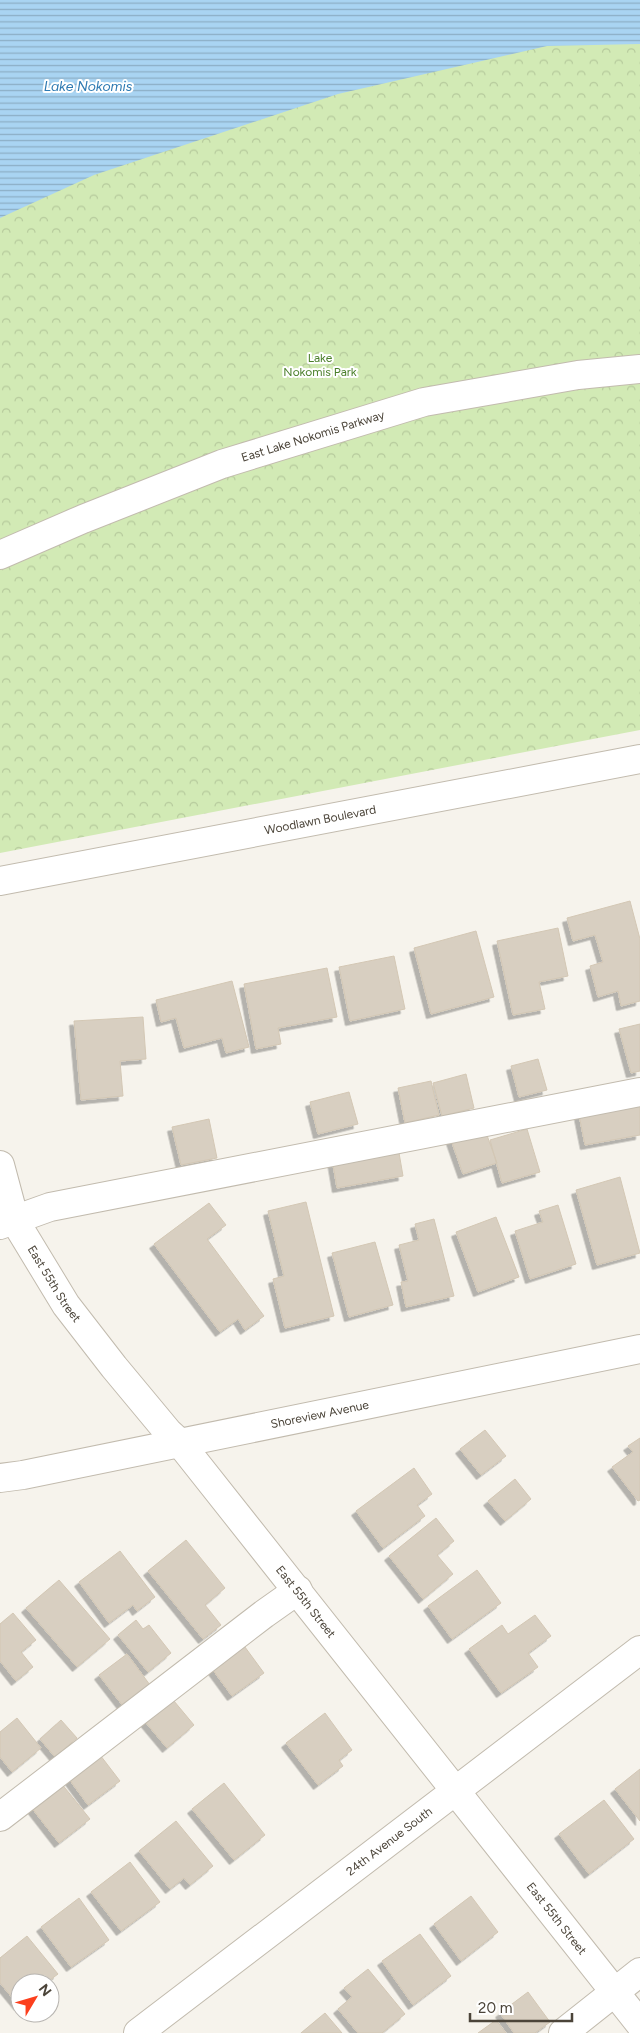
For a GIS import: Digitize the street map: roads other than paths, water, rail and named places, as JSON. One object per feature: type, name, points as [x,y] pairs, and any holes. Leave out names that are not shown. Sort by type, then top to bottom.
[{"type":"street","name":"East Lake Nokomis Parkway","points":[[0,555],[83,519],[222,464],[424,402],[578,375],[640,369]]},
{"type":"street","name":"Woodlawn Boulevard","points":[[0,881],[640,759]]},
{"type":"street","points":[[7,1223],[50,1207],[640,1092]]},
{"type":"street","name":"East 55th Street","points":[[0,1164],[7,1223],[66,1305],[114,1367],[168,1432],[180,1443],[298,1590],[640,2024]]},
{"type":"street","name":"Shoreview Avenue","points":[[12,1477],[640,1349]]},
{"type":"street","points":[[0,1493],[12,1477]]},
{"type":"street","points":[[0,1817],[256,1620],[298,1590]]},
{"type":"street","name":"24th Avenue South","points":[[138,2033],[640,1650]]},
{"type":"street","points":[[563,2033],[640,1972]]},
{"type":"water","name":"Lake Nokomis","points":[[0,0],[640,0],[640,44],[547,46],[338,94],[94,175],[0,218]]},
{"type":"park label","name":"Lake Nokomis Park","points":[[320,365]]}]
